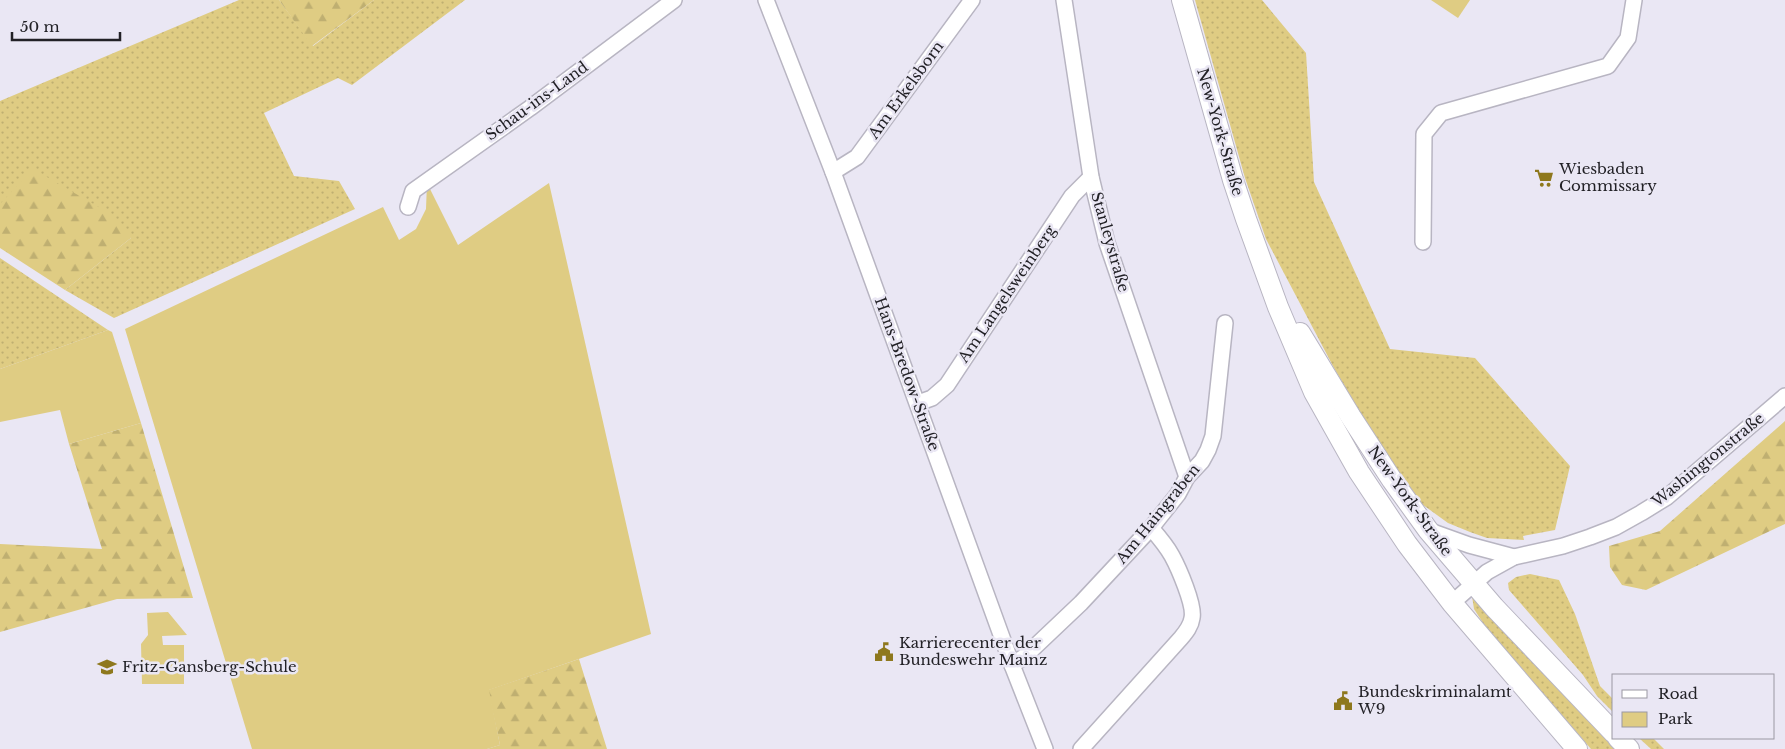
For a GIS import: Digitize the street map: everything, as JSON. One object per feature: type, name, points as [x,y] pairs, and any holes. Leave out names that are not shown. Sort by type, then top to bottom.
[{"type":"main road","name":"New-York-Straße","points":[[1182,0],[1233,180],[1295,350],[1314,392],[1336,433],[1393,524],[1452,603],[1569,745]]},
{"type":"main road","name":"New-York-Straße","points":[[1263,263],[1304,341],[1350,416],[1428,530],[1560,678],[1612,733]]},
{"type":"street","name":"Schau-ins-Land","points":[[408,207],[413,191],[530,108],[674,0]]},
{"type":"street","name":"Hans-Bredow-Straße","points":[[766,0],[833,172],[1044,749]]},
{"type":"street","name":"Am Erkelsborn","points":[[833,172],[857,157],[972,0]]},
{"type":"street","name":"Stanleystraße","points":[[1064,0],[1091,176],[1107,243],[1187,477]]},
{"type":"street","points":[[1423,242],[1424,134],[1441,113],[1608,66],[1628,38],[1634,0]]},
{"type":"street","name":"Am Langelsweinberg","points":[[918,403],[932,398],[947,385],[1072,196],[1091,176]]},
{"type":"street","name":"Am Haingraben","points":[[1012,665],[1024,657],[1081,603],[1151,528],[1178,494],[1187,477],[1202,461],[1213,436],[1225,322]]},
{"type":"street","name":"Washingtonstraße","points":[[1452,603],[1487,572],[1514,557],[1563,546],[1590,537],[1641,513],[1667,497],[1785,396]]},
{"type":"street","points":[[1080,749],[1182,638],[1187,632],[1192,619],[1191,604],[1172,556],[1151,528]]},
{"type":"street","name":"Washingtonstraße","points":[[1428,530],[1469,545],[1514,557]]},
{"type":"green space","points":[[239,0],[279,0],[313,46],[374,0],[465,0],[352,85],[338,78],[264,113],[294,176],[339,181],[355,209],[114,318],[65,290],[131,238],[0,204],[0,101]]},
{"type":"green space","points":[[279,0],[374,0],[312,46]]},
{"type":"green space","points":[[1195,0],[1262,0],[1306,53],[1314,182],[1390,349],[1475,358],[1570,466],[1555,530],[1523,536],[1524,540],[1487,538],[1448,523],[1419,502],[1372,433],[1334,368],[1266,239],[1245,178]]},
{"type":"green space","points":[[1431,0],[1470,0],[1458,18]]},
{"type":"green space","points":[[33,169],[102,209],[131,238],[65,290],[0,248],[0,204]]},
{"type":"green space","points":[[427,183],[458,245],[549,183],[651,634],[489,690],[500,745],[487,749],[252,749],[125,329],[383,207],[399,240],[416,229],[426,209]]},
{"type":"green space","points":[[0,258],[108,330],[0,369]]},
{"type":"green space","points":[[108,330],[112,332],[141,423],[69,444],[60,410],[0,422],[0,369]]},
{"type":"green space","points":[[1785,421],[1785,524],[1646,590],[1622,585],[1610,567],[1609,546],[1660,531]]},
{"type":"green space","points":[[141,423],[193,598],[117,599],[0,632],[0,544],[102,549],[69,444]]},
{"type":"green space","points":[[1530,574],[1559,580],[1575,614],[1600,686],[1612,698],[1612,711],[1597,696],[1583,675],[1509,590],[1508,583],[1516,577]]},
{"type":"green space","points":[[1472,596],[1606,737],[1615,749],[1591,749],[1485,626],[1474,609]]},
{"type":"green space","points":[[168,612],[187,635],[162,636],[163,645],[184,645],[184,684],[142,684],[141,644],[148,635],[147,613]]},
{"type":"green space","points":[[579,659],[607,749],[487,749],[500,745],[488,690]]},
{"type":"green space","points":[[1640,739],[1654,739],[1664,749],[1651,749]]},
{"type":"place","name":"Wiesbaden Commissary","points":[[1544,178]]},
{"type":"place","name":"Karrierecenter der Bundeswehr Mainz","points":[[884,652]]},
{"type":"place","name":"Fritz-Gansberg-Schule","points":[[107,667]]},
{"type":"place","name":"Bundeskriminalamt W9","points":[[1343,701]]}]
